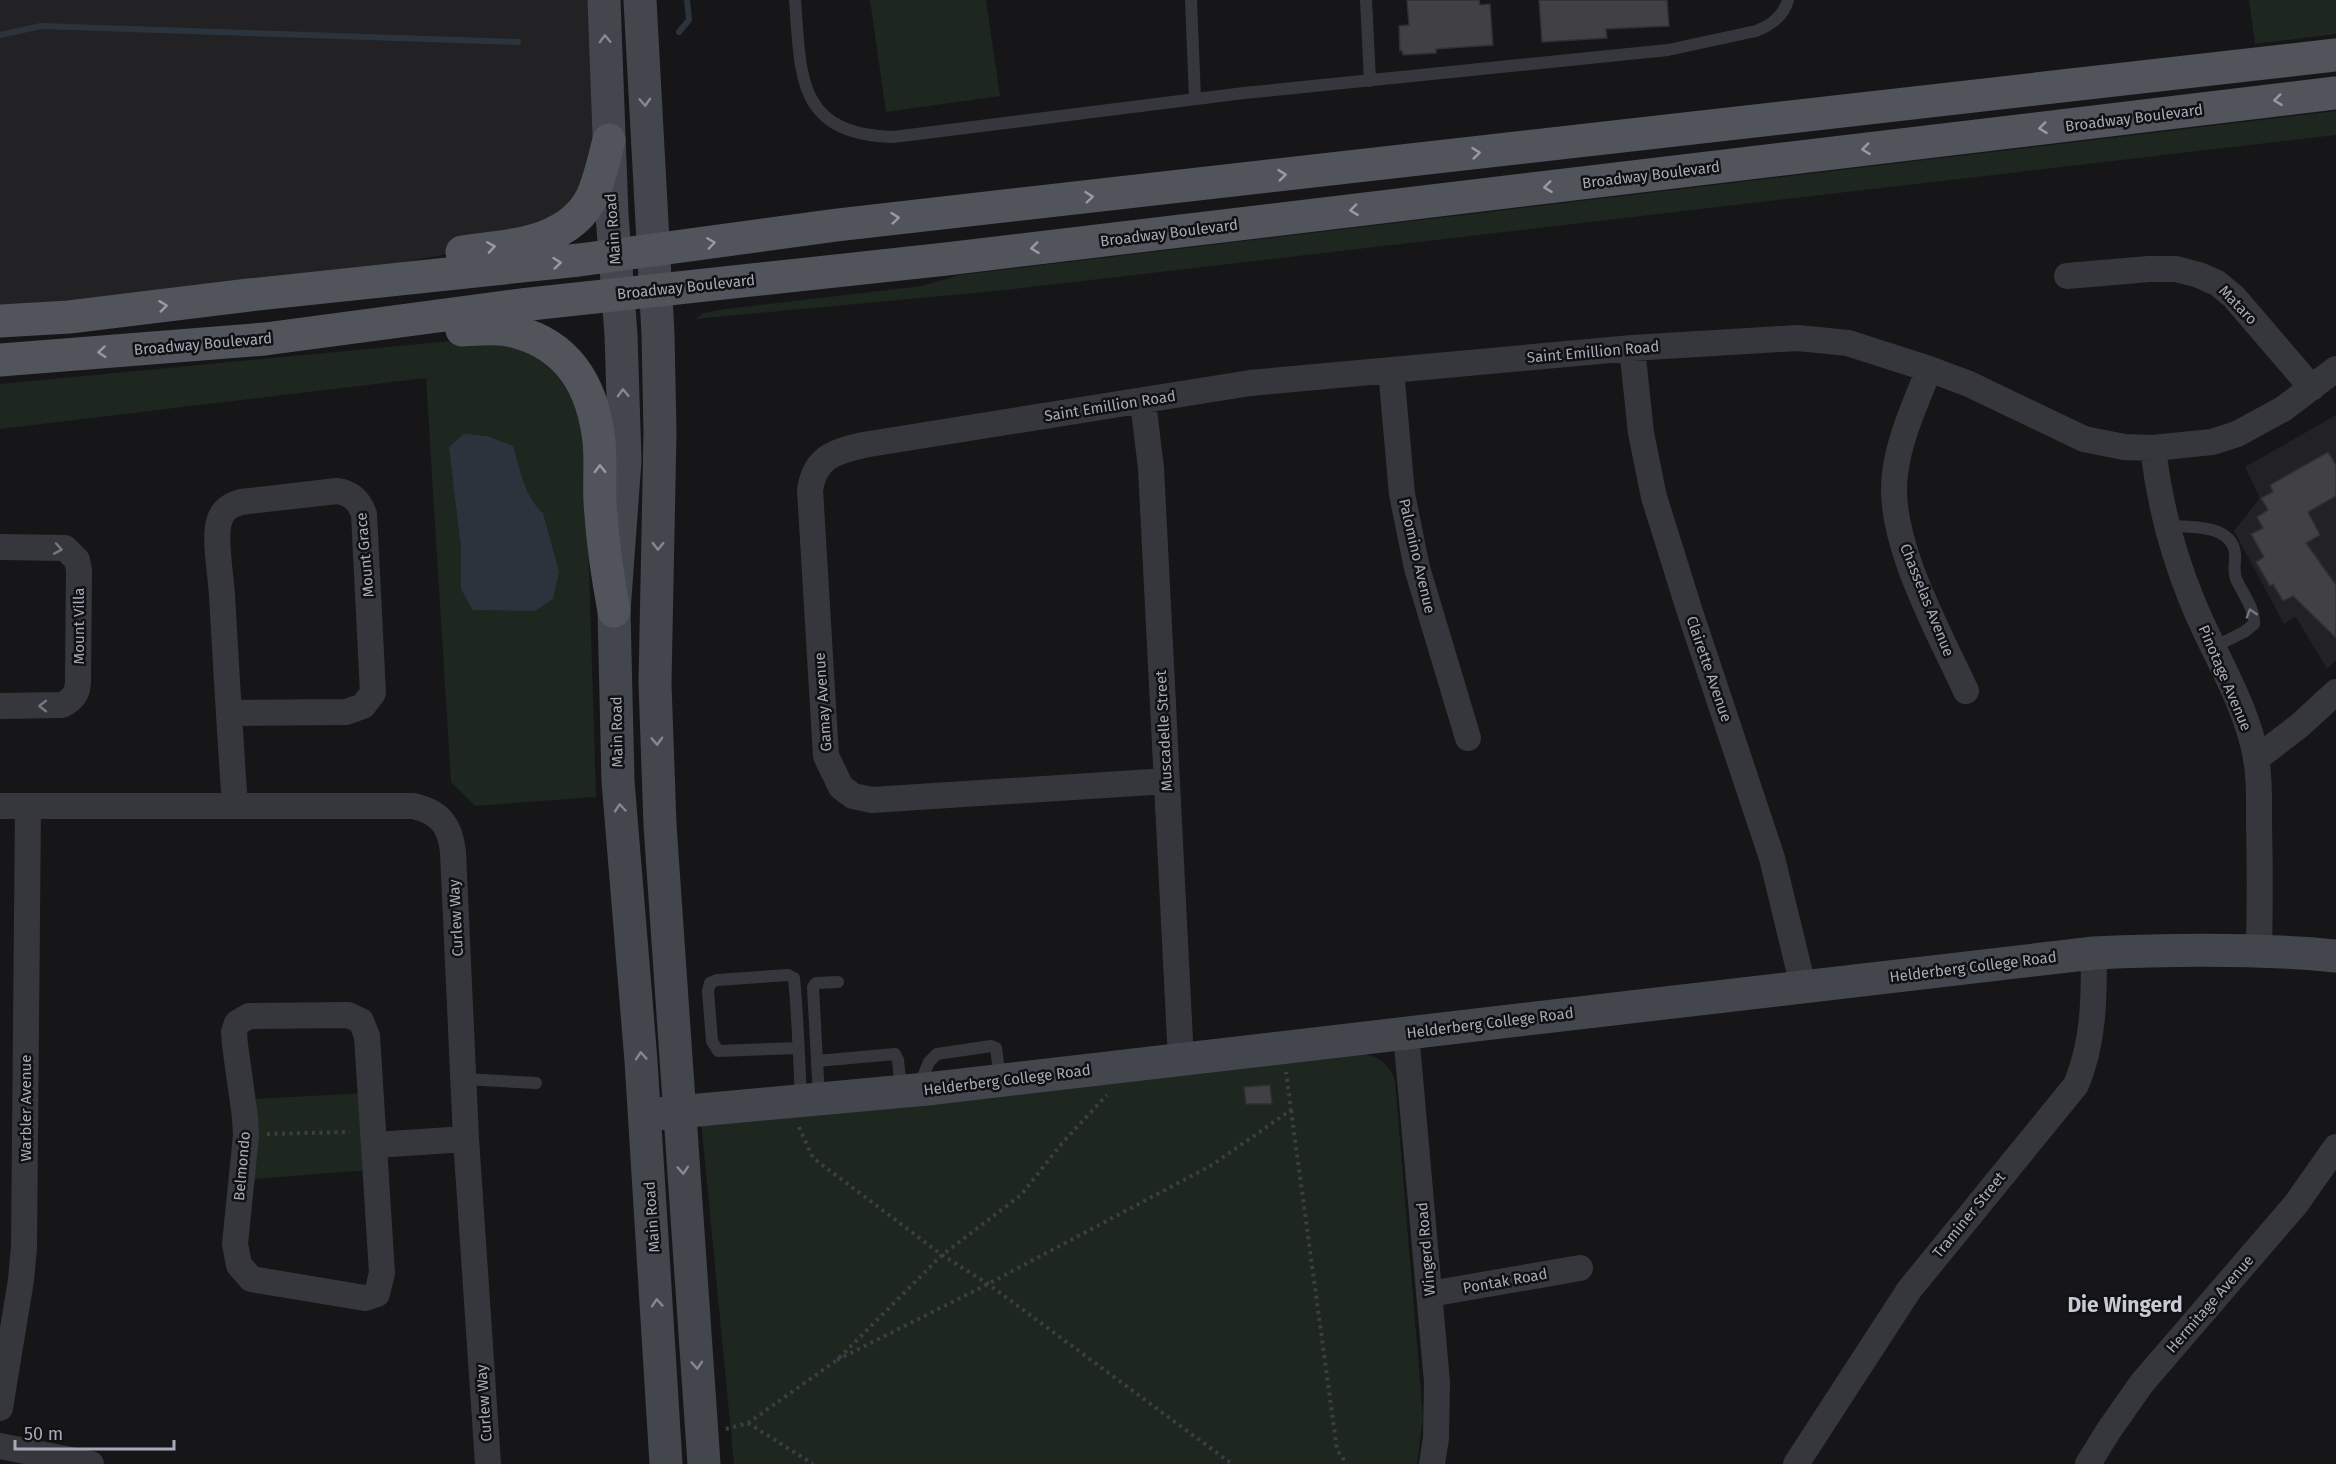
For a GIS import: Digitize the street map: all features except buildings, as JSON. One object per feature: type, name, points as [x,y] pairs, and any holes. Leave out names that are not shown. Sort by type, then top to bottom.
[{"type":"main road","name":"Main Road","points":[[604,0],[624,460],[614,611],[618,781],[645,1114],[666,1464]]},
{"type":"main road","points":[[640,0],[656,290],[660,433],[655,695],[660,825],[703,1450]]},
{"type":"main road","points":[[0,321],[69,317],[615,255],[837,225],[2336,55]]},
{"type":"main road","name":"Broadway Boulevard","points":[[0,360],[265,339],[521,305],[958,258],[2336,93]]},
{"type":"main road","points":[[249,295],[407,261],[550,236],[576,218],[591,198],[600,177],[609,140]]},
{"type":"main road","points":[[265,339],[389,336],[494,329],[516,331],[541,341],[560,354],[575,370],[594,407],[599,443],[600,501],[606,564],[614,611]]},
{"type":"main road","name":"Helderberg College Road","points":[[645,1114],[1001,1081],[2094,953],[2159,950],[2259,950],[2336,956]]},
{"type":"street","name":"Mataro","points":[[2067,276],[2149,269],[2176,269],[2199,274],[2217,283],[2234,297],[2312,388]]},
{"type":"street","name":"Saint Emillion Road","points":[[819,465],[841,450],[863,445],[1143,402],[1250,383],[1632,348],[1798,338],[1848,343],[1929,369],[1969,384],[2084,439],[2124,447],[2152,448],[2212,442],[2237,434],[2283,409],[2336,369]]},
{"type":"street","name":"Clairette Avenue","points":[[1632,348],[1641,433],[1654,497],[1772,858],[1803,986]]},
{"type":"street","name":"Chasselas Avenue","points":[[1929,369],[1905,433],[1895,474],[1894,497],[1898,524],[1909,560],[1966,690]]},
{"type":"street","name":"Palomino Avenue","points":[[1391,370],[1402,494],[1417,568],[1468,738]]},
{"type":"street","name":"Muscadelle Street","points":[[1143,402],[1151,468],[1181,1060]]},
{"type":"street","name":"Pinotage Avenue","points":[[2152,448],[2166,526],[2191,599],[2235,691],[2256,759],[2260,866],[2259,950]]},
{"type":"street","name":"Gamay Avenue","points":[[819,465],[812,478],[810,490],[823,718],[826,756],[841,787],[853,796],[872,800],[1167,781]]},
{"type":"street","name":"Mount Grace","points":[[229,714],[346,712],[363,706],[373,693],[364,514],[357,501],[348,494],[337,491],[241,502],[228,507],[219,519],[218,532],[229,714],[235,806]]},
{"type":"street","name":"Mount Villa","points":[[0,547],[65,548],[77,560],[79,570],[76,693],[73,698],[62,705],[0,706]]},
{"type":"street","points":[[2256,759],[2299,726],[2336,692]]},
{"type":"street","name":"Curlew Way","points":[[0,806],[413,806],[435,813],[442,819],[448,828],[453,852],[466,1139],[488,1464]]},
{"type":"street","name":"Warbler Avenue","points":[[0,1408],[21,1280],[24,1247],[28,806]]},
{"type":"street","name":"Traminer Street","points":[[1796,1464],[1909,1290],[2076,1085],[2090,1046],[2093,1022],[2094,953]]},
{"type":"street","name":"Belmondo","points":[[348,1015],[361,1021],[367,1036],[382,1274],[377,1294],[365,1298],[259,1281],[251,1279],[244,1273],[239,1265],[235,1244],[246,1135],[246,1117],[234,1032],[237,1023],[243,1018],[256,1016],[348,1015]]},
{"type":"street","name":"Wingerd Road","points":[[1406,1033],[1438,1409],[1432,1464]]},
{"type":"street","points":[[374,1138],[466,1139]]},
{"type":"street","name":"Hermitage Avenue","points":[[2088,1464],[2142,1383],[2296,1204],[2336,1147]]},
{"type":"street","name":"Pontak Road","points":[[1430,1294],[1580,1268]]},
{"type":"street","points":[[0,1446],[91,1464]]},
{"type":"lane","points":[[795,0],[800,66],[808,91],[817,108],[844,129],[862,134],[893,136],[1195,98],[1668,50],[1755,32],[1769,26],[1779,17],[1788,0]]},
{"type":"lane","points":[[1191,0],[1195,98]]},
{"type":"lane","points":[[1366,0],[1370,81]]},
{"type":"lane","points":[[2166,526],[2212,530],[2224,536],[2233,546],[2234,574],[2253,613],[2253,624],[2244,632],[2214,647]]},
{"type":"lane","points":[[798,1048],[718,1051],[711,1035],[708,991],[710,983],[717,980],[792,976],[794,980],[802,1101]]},
{"type":"lane","points":[[802,1101],[817,1061],[813,987],[816,983],[838,982]]},
{"type":"lane","points":[[817,1061],[895,1054],[909,1091]]},
{"type":"lane","points":[[463,1078],[536,1083]]},
{"type":"path","points":[[1282,1048],[1337,1450],[1347,1464]]},
{"type":"path","points":[[837,1360],[942,1255],[1021,1196],[1063,1142],[1116,1085],[1127,1066]]},
{"type":"path","points":[[802,1101],[813,1158],[942,1255],[988,1284],[1232,1464]]},
{"type":"path","points":[[703,1450],[748,1423],[837,1360],[988,1284],[1212,1165],[1291,1110]]},
{"type":"path","points":[[246,1135],[374,1138]]},
{"type":"path","points":[[748,1423],[813,1464]]},
{"type":"shaded area","points":[[0,0],[602,0],[602,174],[536,238],[247,291],[0,317]]},
{"type":"shaded area","points":[[870,0],[986,0],[1000,96],[886,112]]},
{"type":"shaded area","points":[[2249,0],[2336,0],[2336,34],[2255,44]]},
{"type":"shaded area","points":[[2336,111],[2336,135],[1006,290],[695,319],[703,313],[726,309],[922,286],[959,275]]},
{"type":"shaded area","points":[[461,340],[521,346],[557,368],[580,409],[585,436],[596,797],[475,806],[451,782],[426,378],[0,429],[0,384]]},
{"type":"shaded area","points":[[2336,415],[2336,660],[2327,669],[2296,617],[2284,624],[2234,531],[2260,498],[2245,467]]},
{"type":"shaded area","points":[[464,434],[487,436],[513,446],[527,491],[543,513],[559,572],[553,599],[535,611],[473,610],[461,589],[461,547],[449,447]]},
{"type":"shaded area","points":[[1366,1054],[1385,1063],[1395,1081],[1423,1417],[1417,1464],[734,1464],[700,1110]]},
{"type":"shaded area","points":[[366,1093],[370,1170],[253,1179],[254,1099]]},
{"type":"waterway","points":[[679,32],[689,20],[687,0]]},
{"type":"waterway","points":[[0,35],[41,26],[518,42]]},
{"type":"district","name":"Die Wingerd","points":[[2125,1305]]}]
